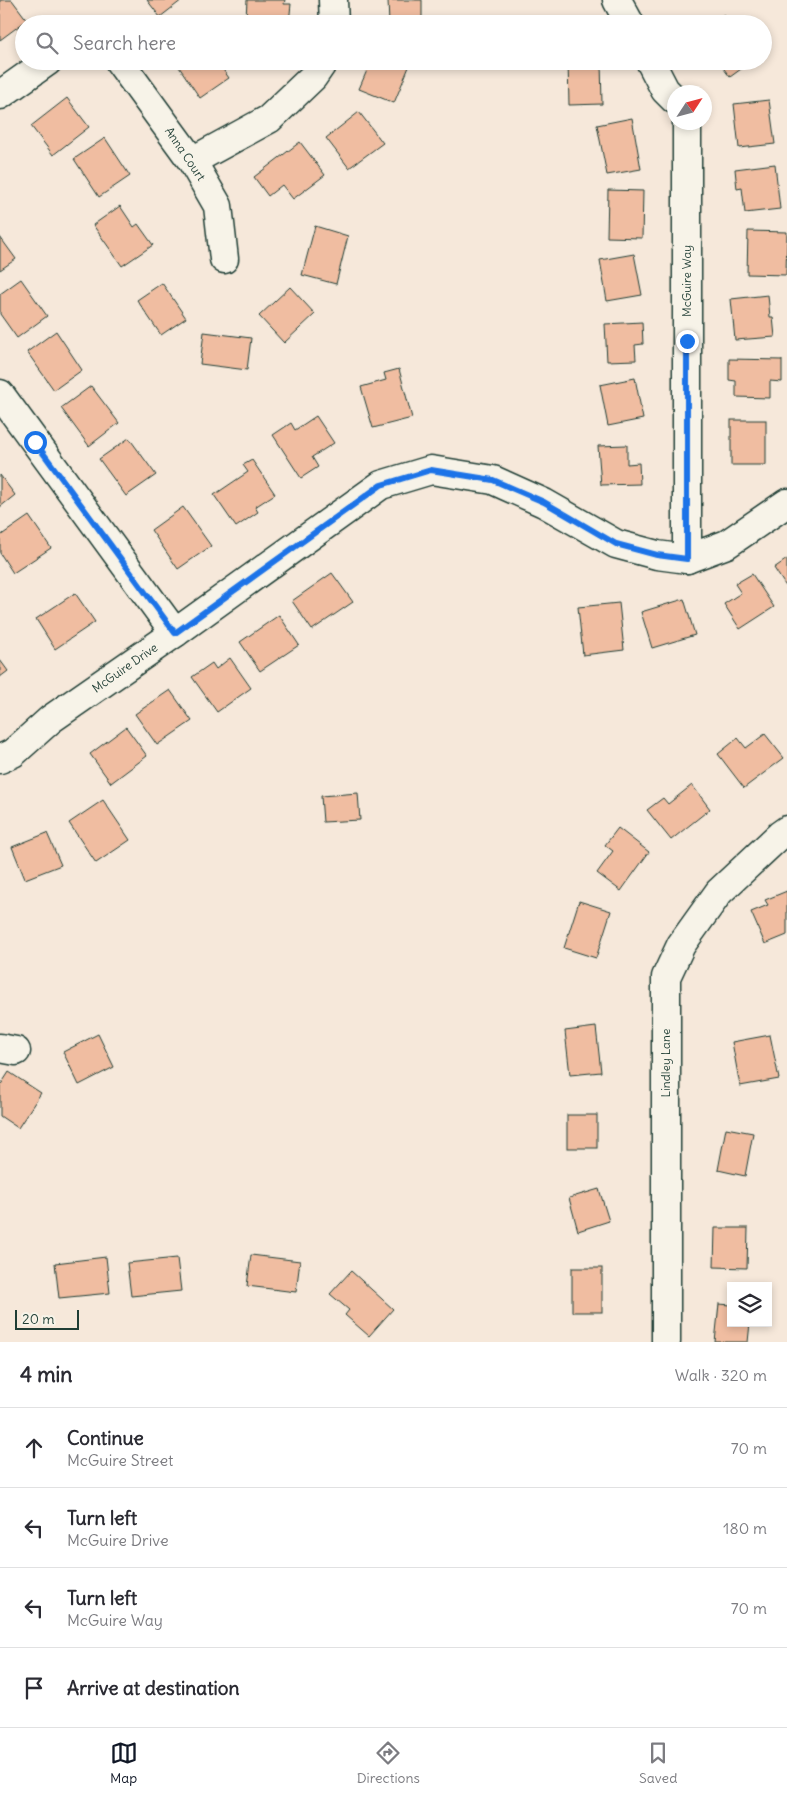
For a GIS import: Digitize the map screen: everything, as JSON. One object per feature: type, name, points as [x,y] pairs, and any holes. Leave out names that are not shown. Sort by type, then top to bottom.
[{"type":"street","points":[[333,0],[334,15]]},
{"type":"street","points":[[617,0],[625,15]]},
{"type":"street","points":[[0,95],[35,70]]},
{"type":"street","name":"Anna Court","points":[[125,70],[192,161],[218,206],[224,258]]},
{"type":"street","points":[[192,161],[269,119],[313,77],[318,70]]},
{"type":"street","points":[[655,70],[667,91]]},
{"type":"street","name":"McGuire Way","points":[[687,130],[687,559]]},
{"type":"street","points":[[0,394],[175,633]]},
{"type":"street","name":"McGuire Drive","points":[[0,760],[13,753],[51,719],[175,633],[381,485],[431,470],[493,480],[544,502],[616,544],[657,555],[687,559],[726,544],[787,504]]},
{"type":"street","name":"Lindley Lane","points":[[666,1342],[666,978],[681,945],[720,892],[787,830]]},
{"type":"building","points":[[0,0],[12,0],[23,15],[15,15],[15,29],[0,40]]},
{"type":"building","points":[[147,0],[182,0],[163,15],[158,15]]},
{"type":"building","points":[[247,0],[285,0],[284,4],[291,4],[290,15],[246,15]]},
{"type":"building","points":[[388,0],[422,0],[422,15],[389,15]]},
{"type":"building","points":[[181,70],[223,70],[229,78],[200,98]]},
{"type":"building","points":[[367,70],[408,70],[394,103],[359,89]]},
{"type":"building","points":[[568,70],[601,70],[602,104],[569,105]]},
{"type":"building","points":[[725,70],[740,70],[730,77]]},
{"type":"building","points":[[67,98],[89,127],[53,155],[31,126]]},
{"type":"building","points":[[769,100],[775,144],[739,148],[734,104]]},
{"type":"building","points":[[359,112],[383,143],[349,168],[326,138]]},
{"type":"building","points":[[632,118],[641,169],[607,175],[597,125]]},
{"type":"building","points":[[105,138],[130,176],[99,197],[74,159]]},
{"type":"building","points":[[300,142],[325,175],[293,199],[282,185],[268,196],[254,177]]},
{"type":"building","points":[[775,164],[780,209],[745,213],[742,188],[737,189],[735,169]]},
{"type":"building","points":[[608,190],[643,191],[642,238],[607,237]]},
{"type":"building","points":[[120,206],[134,227],[138,224],[153,245],[122,266],[93,225]]},
{"type":"building","points":[[315,226],[348,236],[336,284],[302,275]]},
{"type":"building","points":[[748,231],[787,232],[786,275],[747,274]]},
{"type":"building","points":[[0,237],[16,259],[0,270]]},
{"type":"building","points":[[634,254],[642,295],[607,301],[600,260]]},
{"type":"building","points":[[21,279],[47,316],[17,338],[0,314],[0,294]]},
{"type":"building","points":[[162,283],[186,318],[161,335],[137,300]]},
{"type":"building","points":[[290,287],[315,314],[284,343],[259,316]]},
{"type":"building","points":[[768,295],[770,317],[773,317],[775,337],[735,340],[731,299]]},
{"type":"building","points":[[642,322],[643,344],[635,345],[636,360],[607,361],[605,324]]},
{"type":"building","points":[[56,331],[82,370],[54,390],[27,352]]},
{"type":"building","points":[[204,332],[251,338],[247,370],[200,364]]},
{"type":"building","points":[[729,359],[782,360],[782,382],[770,381],[770,398],[736,397],[736,381],[729,380]]},
{"type":"building","points":[[399,369],[412,418],[373,428],[361,387],[386,380],[384,373]]},
{"type":"building","points":[[635,378],[643,419],[608,426],[600,385]]},
{"type":"building","points":[[91,386],[119,423],[89,446],[61,408]]},
{"type":"building","points":[[316,416],[334,443],[312,457],[318,467],[301,478],[273,435],[291,423],[295,430]]},
{"type":"building","points":[[731,420],[766,420],[766,465],[731,465]]},
{"type":"building","points":[[129,438],[156,475],[126,496],[99,459]]},
{"type":"building","points":[[627,445],[627,464],[639,463],[640,484],[601,485],[598,446]]},
{"type":"building","points":[[252,460],[275,494],[255,507],[258,512],[236,527],[214,495],[248,472],[243,465]]},
{"type":"building","points":[[0,475],[15,495],[0,507]]},
{"type":"building","points":[[183,507],[211,546],[178,569],[151,530]]},
{"type":"building","points":[[29,516],[51,548],[13,573],[0,553],[0,536]]},
{"type":"building","points":[[787,559],[787,588],[774,568]]},
{"type":"building","points":[[332,573],[353,602],[312,630],[292,601]]},
{"type":"building","points":[[752,574],[774,607],[740,629],[724,604],[741,593],[735,584]]},
{"type":"building","points":[[75,593],[95,622],[55,649],[36,619]]},
{"type":"building","points":[[684,599],[695,635],[652,648],[641,612]]},
{"type":"building","points":[[619,603],[624,650],[583,655],[578,607]]},
{"type":"building","points":[[279,615],[299,645],[260,671],[240,642]]},
{"type":"building","points":[[230,658],[251,688],[217,712],[192,677],[212,663],[216,669]]},
{"type":"building","points":[[0,660],[8,671],[0,677]]},
{"type":"building","points":[[170,690],[192,721],[157,745],[135,714]]},
{"type":"building","points":[[126,727],[147,756],[111,783],[90,754]]},
{"type":"building","points":[[765,734],[784,758],[744,788],[718,754],[738,738],[746,748]]},
{"type":"building","points":[[692,785],[710,809],[671,840],[647,810],[663,798],[668,804]]},
{"type":"building","points":[[358,793],[360,820],[323,822],[321,796]]},
{"type":"building","points":[[103,800],[130,840],[96,863],[69,823]]},
{"type":"building","points":[[618,828],[649,852],[621,891],[597,873],[613,851],[605,845]]},
{"type":"building","points":[[47,833],[61,865],[25,879],[12,847]]},
{"type":"building","points":[[787,891],[787,935],[765,944],[751,912],[768,905],[765,900]]},
{"type":"building","points":[[579,901],[611,911],[596,958],[564,948]]},
{"type":"building","points":[[596,1027],[601,1072],[570,1075],[565,1031]]},
{"type":"building","points":[[98,1034],[114,1067],[79,1085],[63,1052]]},
{"type":"building","points":[[770,1035],[779,1079],[740,1086],[732,1042]]},
{"type":"building","points":[[9,1072],[41,1093],[18,1128],[0,1116],[0,1086]]},
{"type":"building","points":[[567,1115],[597,1115],[597,1148],[567,1148]]},
{"type":"building","points":[[726,1128],[753,1133],[745,1176],[718,1170]]},
{"type":"building","points":[[599,1189],[609,1221],[578,1231],[569,1198]]},
{"type":"building","points":[[715,1228],[748,1228],[747,1268],[714,1267]]},
{"type":"building","points":[[251,1255],[300,1261],[296,1292],[247,1286]]},
{"type":"building","points":[[106,1257],[110,1293],[59,1298],[55,1263]]},
{"type":"building","points":[[177,1258],[181,1291],[131,1296],[127,1263]]},
{"type":"building","points":[[572,1268],[602,1268],[602,1312],[572,1312]]},
{"type":"building","points":[[351,1271],[393,1309],[369,1336],[345,1315],[349,1310],[330,1294]]},
{"type":"building","points":[[719,1304],[727,1305],[727,1327],[750,1327],[748,1342],[715,1342]]},
{"type":"route","points":[[35,442],[175,633],[381,485],[431,470],[493,480],[544,502],[616,544],[657,555],[687,559],[687,341]]}]
